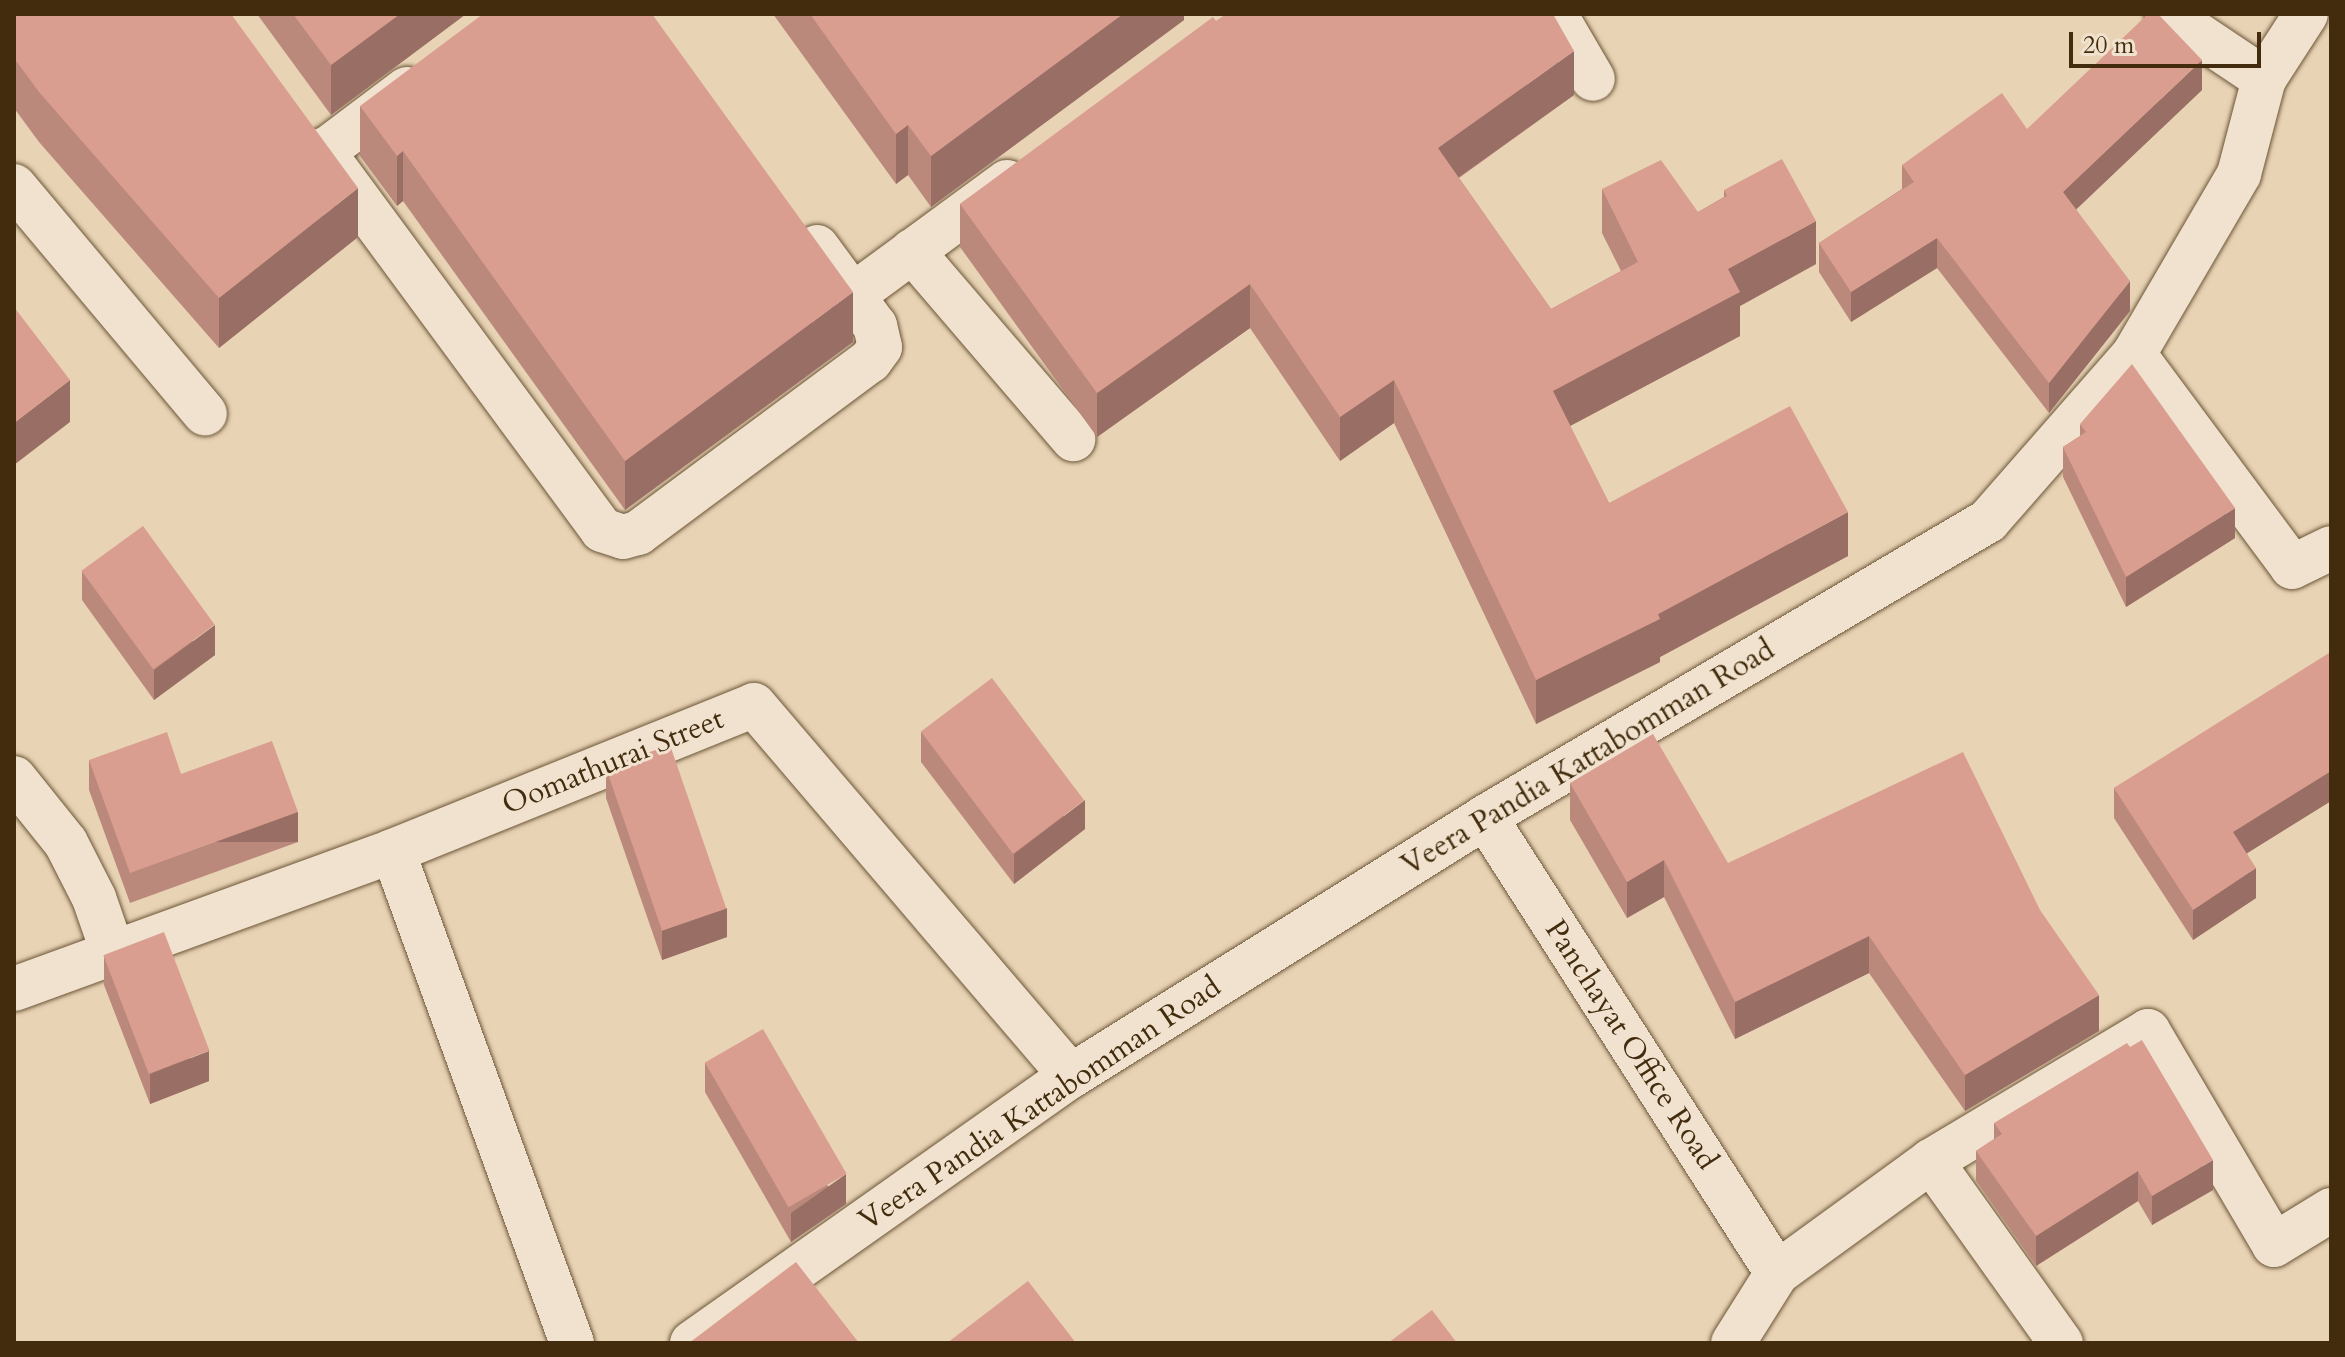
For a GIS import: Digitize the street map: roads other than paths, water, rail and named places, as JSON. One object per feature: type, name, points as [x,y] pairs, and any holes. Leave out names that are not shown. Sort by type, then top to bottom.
[{"type":"street","points":[[1555,14],[1593,79]]},
{"type":"street","points":[[2167,14],[2264,79]]},
{"type":"street","name":"Veera Pandia Kattabomman Road","points":[[692,1343],[1071,1076],[1485,817],[1988,521],[2134,354],[2239,174],[2264,79],[2306,14]]},
{"type":"street","points":[[323,152],[434,69]]},
{"type":"street","points":[[297,114],[602,530],[623,537],[638,533],[870,361],[880,347],[875,326],[797,218]]},
{"type":"street","points":[[853,295],[1040,158]]},
{"type":"street","points":[[14,186],[205,414]]},
{"type":"street","points":[[912,251],[1073,439]]},
{"type":"street","points":[[2134,354],[2292,567],[2331,548]]},
{"type":"street","name":"Oomathurai Street","points":[[14,989],[393,851],[754,705],[1071,1076]]},
{"type":"street","points":[[14,778],[66,843],[94,898],[113,953]]},
{"type":"street","name":"Panchayat Office Road","points":[[1485,817],[1777,1273]]},
{"type":"street","points":[[393,851],[572,1343]]},
{"type":"street","points":[[1733,1343],[1777,1273],[1931,1161],[2148,1031],[2274,1245],[2331,1210]]},
{"type":"street","points":[[1931,1161],[2061,1343]]}]
